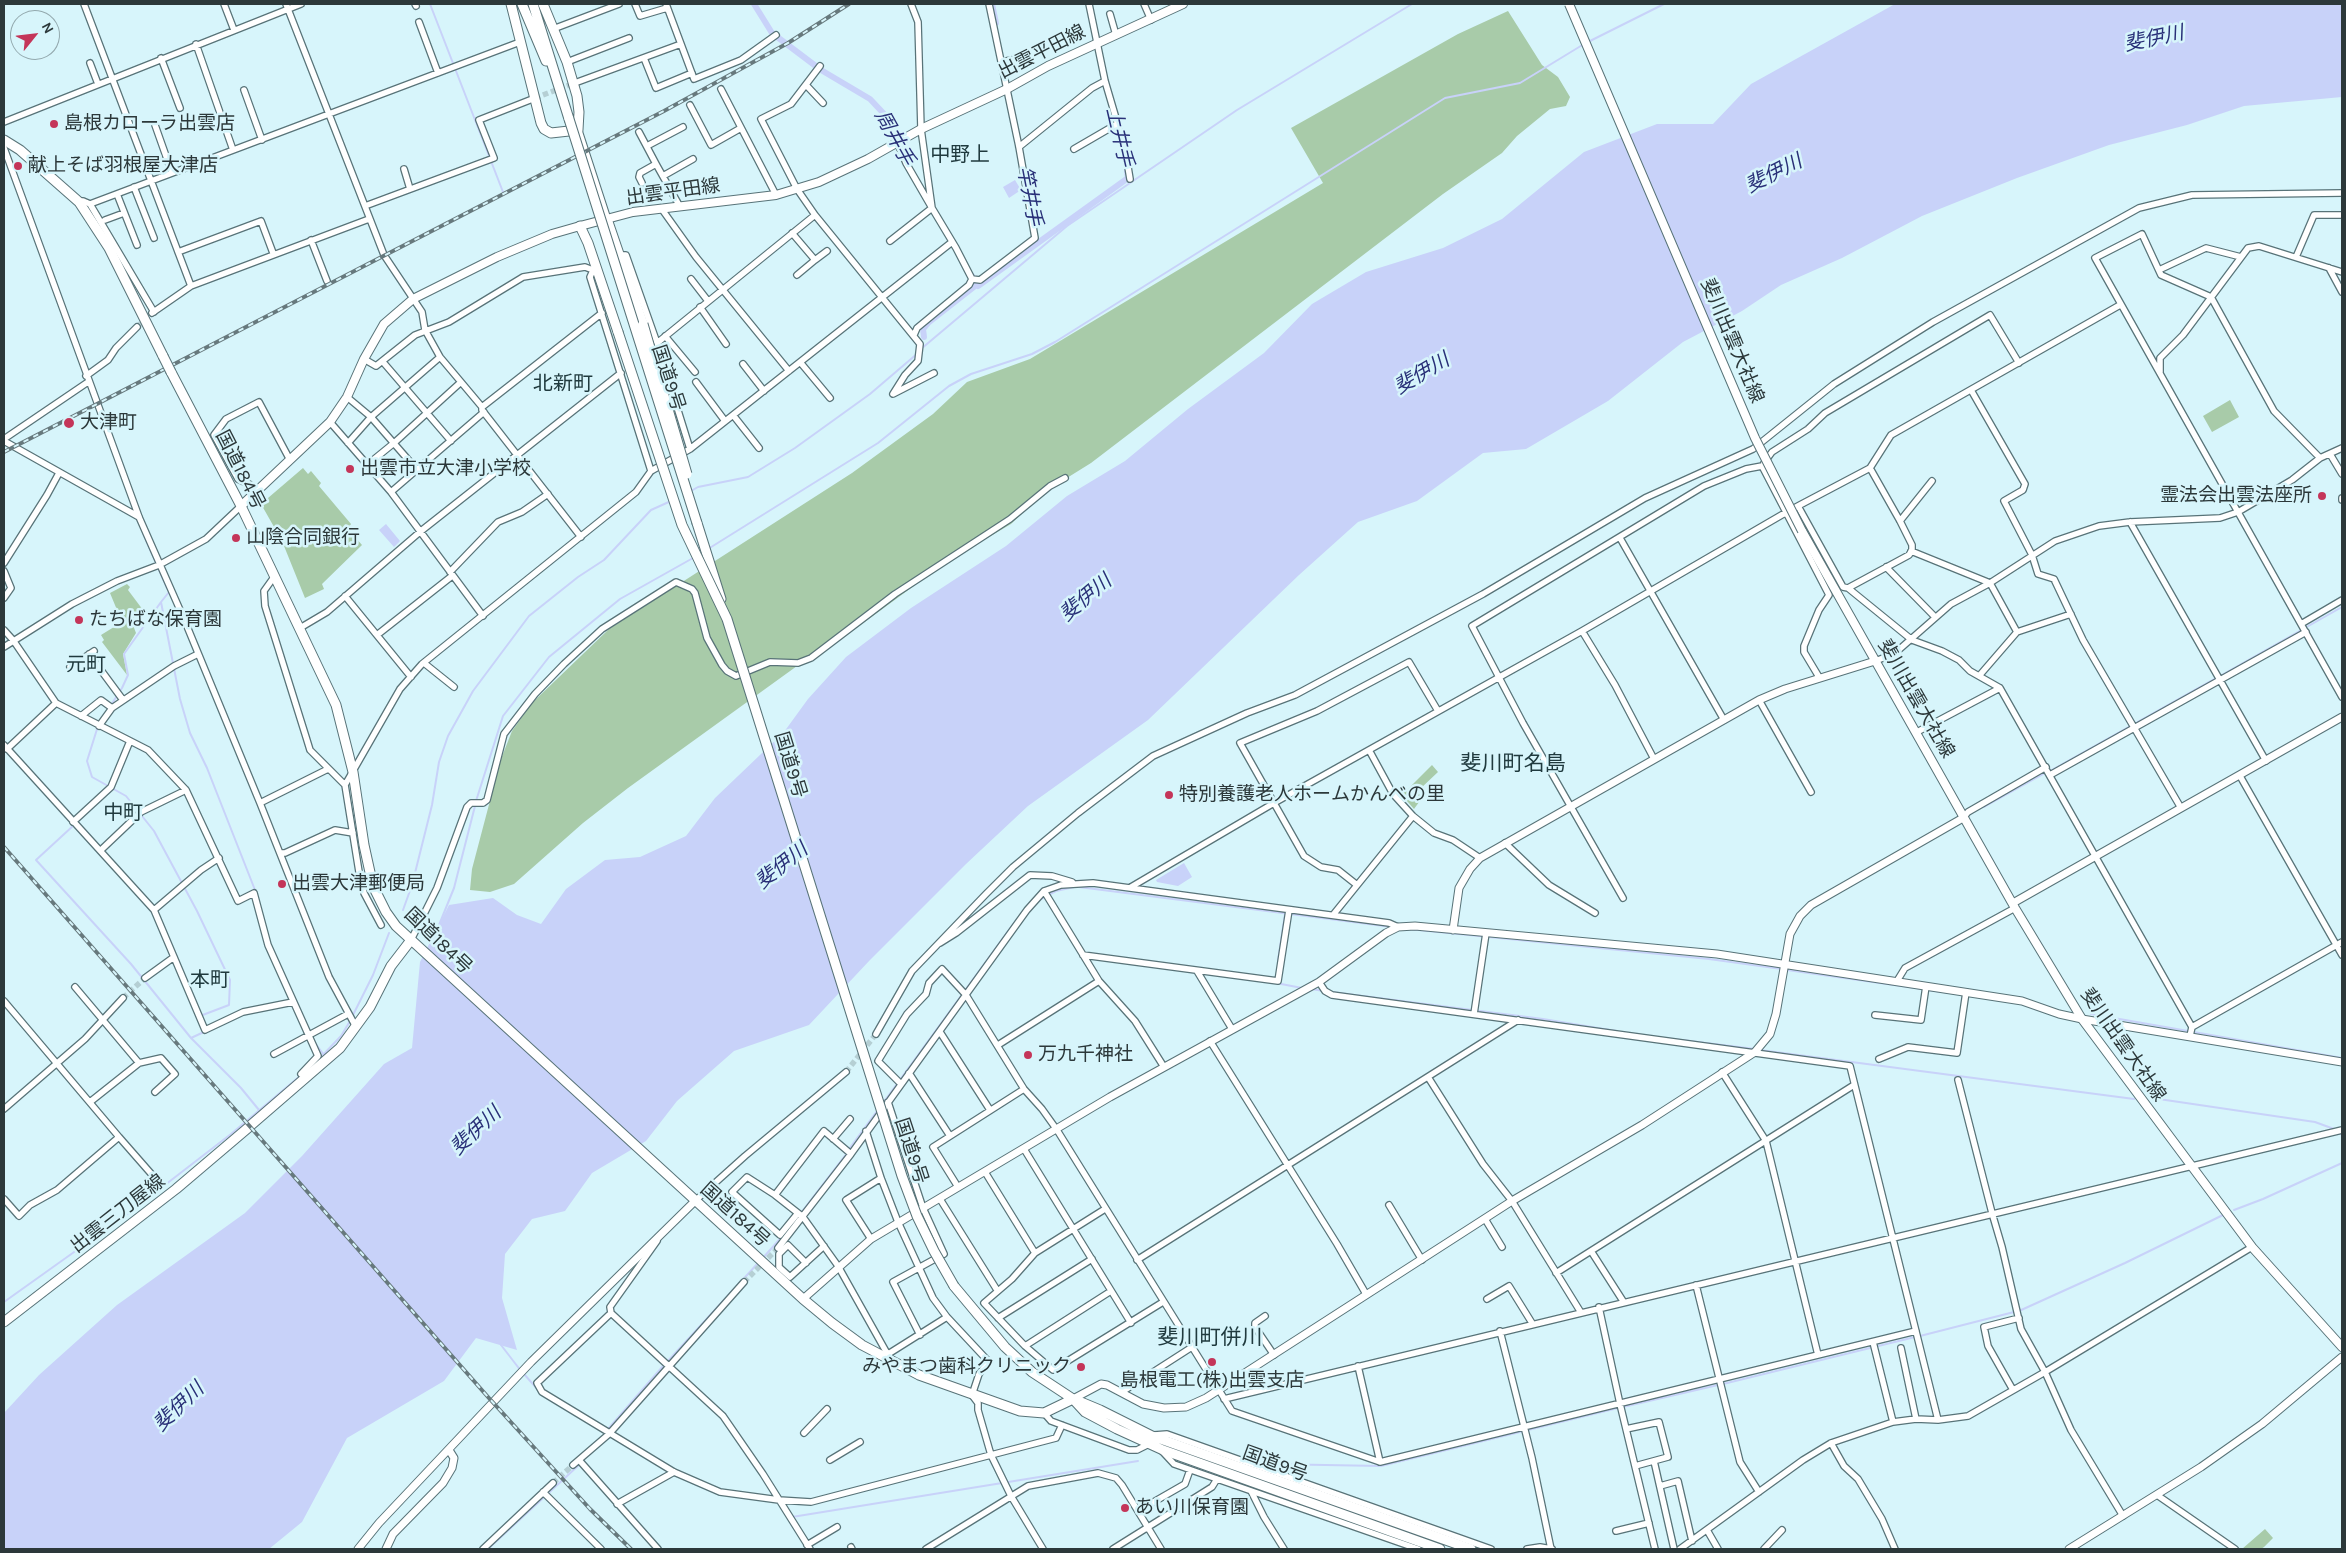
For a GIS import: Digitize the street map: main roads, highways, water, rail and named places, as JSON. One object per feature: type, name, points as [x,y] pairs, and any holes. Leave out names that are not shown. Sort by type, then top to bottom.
[{"type":"main road","points":[[510,4],[534,98],[544,129],[551,133],[578,130],[579,112],[567,62],[543,4]]},
{"type":"main road","name":"国道9号","points":[[522,4],[559,89]]},
{"type":"main road","name":"国道9号","points":[[533,4],[902,1176],[917,1216],[934,1252],[954,1286],[1005,1347],[1032,1372],[1073,1400],[1085,1412],[1150,1440],[1223,1462],[1384,1520],[1470,1546]]},
{"type":"main road","name":"出雲平田線","points":[[241,506],[257,493],[330,422],[347,397],[364,360],[384,324],[413,299],[497,257],[552,234],[607,219],[661,208],[776,195],[819,182],[921,129],[1007,89],[1096,43],[1151,20],[1167,8],[1183,4]]},
{"type":"main road","name":"斐川出雲大社線","points":[[1569,4],[1751,429],[1802,531],[1963,818],[2082,1019],[2252,1247],[2342,1347]]},
{"type":"main road","name":"国道184号","points":[[4,140],[20,150],[79,202],[108,248],[241,506],[336,705],[354,772],[364,845],[373,886],[386,912],[418,947],[832,1323],[919,1375],[1020,1411],[1044,1413],[1073,1400]]},
{"type":"main road","points":[[607,219],[643,324],[682,454],[697,523]]},
{"type":"main road","points":[[580,226],[618,332],[682,525],[727,619]]},
{"type":"main road","name":"出雲三刀屋線","points":[[4,1322],[176,1189],[326,1061],[356,1027],[396,959],[411,940]]},
{"type":"main road","name":"国道9号","points":[[1150,1440],[1160,1448],[1254,1488],[1321,1507],[1440,1549]]},
{"type":"water","name":"斐伊川","points":[[1895,4],[2342,4],[2342,97],[2244,106],[2187,125],[2109,145],[2017,178],[1922,216],[1842,258],[1781,285],[1742,311],[1683,342],[1608,401],[1526,449],[1483,453],[1417,501],[1358,522],[1299,575],[1148,720],[1028,806],[966,864],[870,960],[809,1025],[734,1051],[677,1101],[646,1141],[592,1173],[565,1211],[532,1219],[505,1254],[502,1298],[517,1350],[476,1338],[444,1381],[347,1438],[302,1522],[269,1549],[4,1549],[4,1413],[39,1375],[117,1305],[245,1213],[302,1156],[384,1064],[412,1048],[420,962],[449,905],[493,898],[517,915],[541,924],[566,889],[605,860],[640,857],[686,836],[715,798],[784,732],[808,699],[846,657],[911,608],[1006,546],[1067,496],[1125,461],[1188,409],[1264,353],[1312,304],[1366,272],[1443,248],[1502,219],[1584,152],[1657,124],[1713,124],[1751,84]]},
{"type":"water","points":[[1015,180],[1021,190],[1009,198],[1003,187]]},
{"type":"water","points":[[386,524],[400,541],[394,547],[379,530]]},
{"type":"water","points":[[1184,863],[1192,877],[1178,886],[1157,882],[1156,880]]},
{"type":"waterway","points":[[430,4],[503,192]]},
{"type":"waterway","name":"周井手","points":[[754,4],[772,33],[821,70],[870,99],[886,116],[892,136],[897,136],[901,145]]},
{"type":"waterway","name":"竿井手","points":[[992,4],[996,23]]},
{"type":"waterway","points":[[921,349],[1067,226],[1237,110],[1412,4]]},
{"type":"waterway","points":[[1588,42],[1664,4]]},
{"type":"waterway","points":[[708,549],[878,443],[949,386],[971,374],[1032,354],[1055,342],[1445,98],[1520,83],[1584,44]]},
{"type":"waterway","points":[[4,156],[16,188]]},
{"type":"waterway","name":"上井手","points":[[972,276],[978,286],[1128,178],[1127,171]]},
{"type":"waterway","name":"竿井手","points":[[924,337],[923,329],[928,323],[979,283]]},
{"type":"waterway","points":[[691,491],[698,487],[748,477],[795,448],[870,394],[918,353]]},
{"type":"waterway","points":[[88,385],[109,442]]},
{"type":"waterway","points":[[403,910],[412,885],[432,805],[439,762],[448,736],[473,691],[529,616],[578,577],[604,560],[651,510],[671,501]]},
{"type":"waterway","points":[[143,533],[167,588]]},
{"type":"waterway","points":[[476,801],[503,716],[549,657],[620,599],[693,558]]},
{"type":"waterway","points":[[169,592],[161,602],[180,699],[190,733],[207,768],[255,890]]},
{"type":"waterway","points":[[111,705],[128,675],[124,654],[161,602]]},
{"type":"waterway","points":[[2220,676],[2342,607]]},
{"type":"waterway","points":[[2050,771],[2216,678]]},
{"type":"waterway","points":[[98,726],[87,761],[92,777],[126,796],[154,831],[197,911],[230,980],[229,1005],[200,1016]]},
{"type":"waterway","points":[[1984,807],[2045,773]]},
{"type":"waterway","points":[[437,930],[454,888],[475,806]]},
{"type":"waterway","points":[[74,825],[36,860],[131,964],[191,1038]]},
{"type":"waterway","points":[[1039,900],[1056,891],[1074,887]]},
{"type":"waterway","points":[[1079,887],[1392,927]]},
{"type":"waterway","points":[[1278,961],[1285,914]]},
{"type":"waterway","points":[[883,1103],[1017,919]]},
{"type":"waterway","points":[[1409,929],[1709,959],[1782,969]]},
{"type":"waterway","points":[[352,1017],[373,975],[389,933]]},
{"type":"waterway","points":[[1787,970],[1923,989]]},
{"type":"waterway","points":[[1276,983],[1302,988]]},
{"type":"waterway","points":[[1311,989],[1324,991]]},
{"type":"waterway","points":[[1928,990],[1950,993]]},
{"type":"waterway","points":[[1331,992],[1543,1019],[1616,1031]]},
{"type":"waterway","points":[[2091,1014],[2342,1058]]},
{"type":"waterway","points":[[320,1058],[341,1036],[350,1021]]},
{"type":"waterway","points":[[206,1031],[191,1038],[241,1088],[259,1110]]},
{"type":"waterway","points":[[1665,1038],[1755,1049]]},
{"type":"waterway","points":[[315,1043],[324,1055]]},
{"type":"waterway","points":[[1760,1050],[2134,1099]]},
{"type":"waterway","points":[[4,1302],[126,1215],[231,1134],[300,1076]]},
{"type":"waterway","points":[[2152,1098],[2315,1122],[2334,1129]]},
{"type":"waterway","points":[[849,1149],[877,1111]]},
{"type":"waterway","points":[[2338,1132],[2342,1135]]},
{"type":"waterway","points":[[762,1259],[787,1231],[847,1153]]},
{"type":"waterway","points":[[2234,1210],[2342,1163]]},
{"type":"waterway","points":[[2019,1311],[2125,1263],[2223,1215]]},
{"type":"waterway","points":[[667,1362],[759,1262]]},
{"type":"waterway","points":[[1920,1336],[2014,1312]]},
{"type":"waterway","points":[[1723,1384],[1915,1337]]},
{"type":"waterway","points":[[501,1345],[521,1371]]},
{"type":"waterway","points":[[608,1429],[664,1365]]},
{"type":"waterway","points":[[524,1374],[539,1391]]},
{"type":"waterway","points":[[1623,1407],[1718,1385]]},
{"type":"waterway","points":[[1270,1464],[1381,1466],[1618,1408]]},
{"type":"waterway","points":[[792,1517],[1138,1461]]},
{"type":"waterway","points":[[488,1549],[580,1464]]},
{"type":"waterway","points":[[695,1484],[714,1492]]},
{"type":"tunnel","points":[[535,98],[572,84]]},
{"type":"tunnel","points":[[137,327],[152,313]]},
{"type":"tunnel","points":[[123,998],[145,978]]},
{"type":"tunnel","points":[[846,1072],[876,1034]]},
{"type":"tunnel","points":[[744,1282],[778,1248]]},
{"type":"tunnel","points":[[553,1483],[573,1465]]},
{"type":"railway","points":[[4,452],[664,111],[788,43],[849,4]]},
{"type":"railway","points":[[4,847],[488,1397],[590,1509],[631,1549]]},
{"type":"place","name":"島根カローラ出雲店","points":[[54,124]]},
{"type":"place","name":"献上そば羽根屋大津店","points":[[18,166]]},
{"type":"place","name":"大津町","points":[[69,423]]},
{"type":"place","name":"出雲市立大津小学校","points":[[350,469]]},
{"type":"place","name":"霊法会出雲法座所","points":[[2322,496]]},
{"type":"place","name":"山陰合同銀行","points":[[236,538]]},
{"type":"place","name":"たちばな保育園","points":[[79,620]]},
{"type":"place","name":"特別養護老人ホームかんべの里","points":[[1169,795]]},
{"type":"place","name":"出雲大津郵便局","points":[[282,884]]},
{"type":"place","name":"万九千神社","points":[[1028,1055]]},
{"type":"place","name":"島根電工(株)出雲支店","points":[[1212,1362]]},
{"type":"place","name":"みやまつ歯科クリニック","points":[[1081,1367]]},
{"type":"place","name":"あい川保育園","points":[[1125,1508]]},
{"type":"district","name":"中野上","points":[[960,155]]},
{"type":"district","name":"北新町","points":[[563,384]]},
{"type":"district","name":"元町","points":[[86,665]]},
{"type":"district","name":"斐川町名島","points":[[1513,764]]},
{"type":"district","name":"中町","points":[[123,813]]},
{"type":"district","name":"本町","points":[[210,980]]},
{"type":"district","name":"斐川町併川","points":[[1210,1338]]}]
